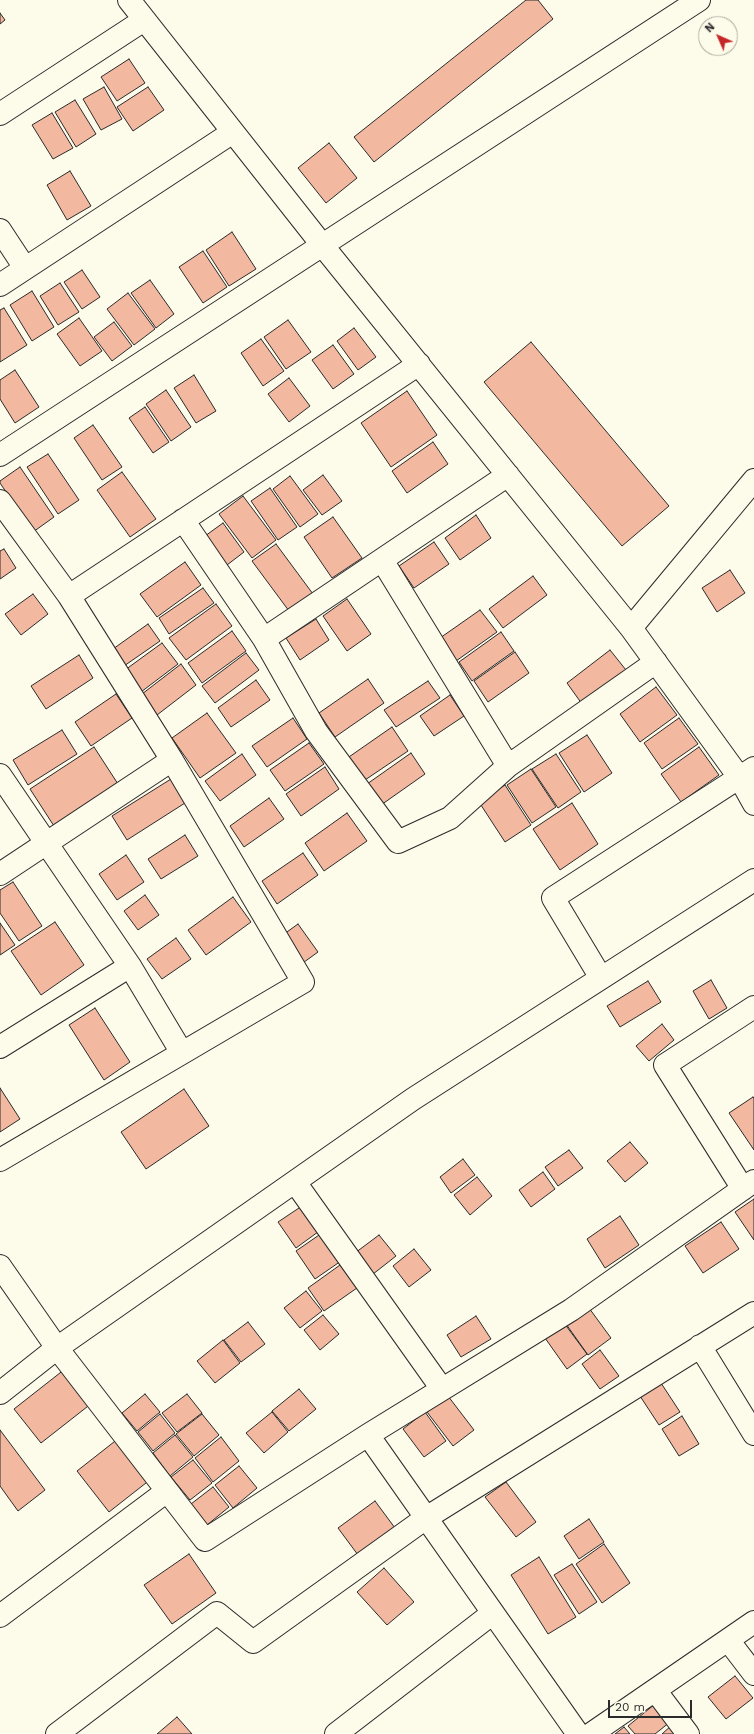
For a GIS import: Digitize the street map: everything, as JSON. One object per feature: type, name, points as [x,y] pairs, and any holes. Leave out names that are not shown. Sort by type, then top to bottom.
[{"type":"street","points":[[129,0],[323,246],[631,628],[656,662],[747,773],[754,804]]},
{"type":"street","points":[[0,455],[323,246],[688,3]]},
{"type":"street","points":[[0,114],[144,20]]},
{"type":"street","points":[[0,285],[233,132]]},
{"type":"street","points":[[0,230],[25,268]]},
{"type":"street","points":[[69,596],[419,364]]},
{"type":"street","points":[[264,639],[508,475]]},
{"type":"street","points":[[631,628],[754,480]]},
{"type":"street","points":[[0,501],[69,596],[172,760],[303,982],[0,1160]]},
{"type":"street","points":[[183,520],[264,639],[316,730],[398,842],[450,818],[508,766],[656,662]]},
{"type":"street","points":[[382,560],[508,766]]},
{"type":"street","points":[[0,874],[172,760]]},
{"type":"street","points":[[601,978],[552,898],[747,773]]},
{"type":"street","points":[[0,775],[130,966],[182,1053]]},
{"type":"street","points":[[0,1393],[57,1348],[413,1099],[754,880]]},
{"type":"street","points":[[0,1047],[130,966]]},
{"type":"street","points":[[0,1266],[57,1348],[205,1540],[368,1435],[571,1310],[749,1185],[666,1065],[754,1007]]},
{"type":"street","points":[[295,1182],[442,1389]]},
{"type":"street","points":[[58,1734],[217,1613],[253,1642],[426,1518],[754,1313]]},
{"type":"street","points":[[700,1346],[754,1434]]},
{"type":"street","points":[[368,1435],[578,1734]]},
{"type":"street","points":[[0,1616],[167,1491]]},
{"type":"street","points":[[336,1734],[493,1613]]},
{"type":"street","points":[[591,1734],[754,1622]]},
{"type":"street","points":[[728,1640],[754,1674]]},
{"type":"street","points":[[655,1690],[688,1734]]},
{"type":"building","points":[[526,0],[538,0],[553,19],[374,162],[354,137]]},
{"type":"building","points":[[0,13],[5,20],[0,24]]},
{"type":"building","points":[[129,59],[145,83],[117,101],[101,77]]},
{"type":"building","points":[[104,87],[122,119],[101,130],[83,99]]},
{"type":"building","points":[[148,87],[164,110],[133,131],[117,107]]},
{"type":"building","points":[[75,100],[96,134],[76,147],[55,112]]},
{"type":"building","points":[[52,113],[73,148],[53,159],[32,125]]},
{"type":"building","points":[[329,143],[357,178],[326,203],[298,168]]},
{"type":"building","points":[[70,171],[91,206],[67,220],[47,185]]},
{"type":"building","points":[[232,232],[256,269],[229,286],[206,250]]},
{"type":"building","points":[[203,251],[227,287],[203,303],[179,267]]},
{"type":"building","points":[[82,270],[100,297],[82,309],[64,282]]},
{"type":"building","points":[[150,280],[174,314],[156,328],[131,293]]},
{"type":"building","points":[[60,283],[79,312],[58,325],[40,296]]},
{"type":"building","points":[[32,291],[54,327],[32,341],[10,305]]},
{"type":"building","points":[[128,293],[155,329],[134,345],[107,309]]},
{"type":"building","points":[[4,308],[27,345],[0,362],[0,310]]},
{"type":"building","points":[[79,318],[102,351],[80,366],[57,334]]},
{"type":"building","points":[[288,320],[311,352],[286,369],[264,337]]},
{"type":"building","points":[[114,322],[132,346],[112,361],[94,337]]},
{"type":"building","points":[[354,328],[376,357],[358,370],[337,341]]},
{"type":"building","points":[[261,339],[284,371],[263,386],[241,353]]},
{"type":"building","points":[[531,342],[669,506],[622,546],[484,382]]},
{"type":"building","points":[[333,345],[354,374],[333,389],[312,360]]},
{"type":"building","points":[[15,370],[39,407],[15,423],[0,399],[0,380]]},
{"type":"building","points":[[194,375],[216,411],[196,423],[174,388]]},
{"type":"building","points":[[289,378],[310,406],[289,422],[268,394]]},
{"type":"building","points":[[166,390],[191,427],[171,441],[146,404]]},
{"type":"building","points":[[407,391],[437,435],[391,467],[361,423]]},
{"type":"building","points":[[145,407],[169,442],[153,453],[129,418]]},
{"type":"building","points":[[93,425],[122,467],[102,480],[74,438]]},
{"type":"building","points":[[433,442],[448,464],[407,493],[392,471]]},
{"type":"building","points":[[48,454],[79,500],[58,514],[27,467]]},
{"type":"building","points":[[20,467],[54,517],[33,532],[0,483],[0,481]]},
{"type":"building","points":[[122,472],[156,519],[130,537],[97,490]]},
{"type":"building","points":[[323,475],[342,501],[322,515],[303,490]]},
{"type":"building","points":[[290,476],[318,514],[300,527],[273,489]]},
{"type":"building","points":[[270,488],[297,527],[278,540],[251,501]]},
{"type":"building","points":[[243,496],[276,540],[252,558],[219,514]]},
{"type":"building","points":[[476,515],[491,538],[460,560],[445,538]]},
{"type":"building","points":[[333,517],[362,558],[332,578],[304,537]]},
{"type":"building","points":[[223,523],[244,552],[227,565],[205,536]]},
{"type":"building","points":[[434,542],[449,564],[414,588],[399,566]]},
{"type":"building","points":[[276,544],[313,594],[289,611],[252,561]]},
{"type":"building","points":[[4,549],[16,568],[0,579],[0,551]]},
{"type":"building","points":[[185,562],[201,585],[157,617],[140,594]]},
{"type":"building","points":[[730,570],[745,593],[717,612],[702,588]]},
{"type":"building","points":[[533,576],[547,595],[503,628],[489,609]]},
{"type":"building","points":[[203,588],[214,603],[169,634],[159,618]]},
{"type":"building","points":[[33,594],[48,614],[21,635],[5,614]]},
{"type":"building","points":[[347,599],[371,634],[347,651],[323,616]]},
{"type":"building","points":[[216,604],[232,626],[186,660],[169,638]]},
{"type":"building","points":[[480,610],[497,632],[456,661],[440,638]]},
{"type":"building","points":[[316,619],[329,640],[300,660],[286,638]]},
{"type":"building","points":[[148,624],[160,641],[124,666],[113,649]]},
{"type":"building","points":[[232,631],[246,651],[202,683],[188,663]]},
{"type":"building","points":[[501,632],[514,651],[472,681],[459,662]]},
{"type":"building","points":[[162,643],[178,664],[141,692],[125,670]]},
{"type":"building","points":[[610,650],[626,670],[582,704],[567,683]]},
{"type":"building","points":[[515,652],[529,673],[488,702],[474,681]]},
{"type":"building","points":[[246,653],[259,670],[215,703],[202,686]]},
{"type":"building","points":[[79,655],[93,678],[46,709],[31,686]]},
{"type":"building","points":[[181,664],[196,685],[157,715],[142,694]]},
{"type":"building","points":[[368,679],[384,703],[335,737],[319,713]]},
{"type":"building","points":[[256,680],[270,700],[231,727],[218,708]]},
{"type":"building","points":[[428,681],[440,698],[396,727],[384,710]]},
{"type":"building","points":[[656,687],[677,715],[640,742],[620,714]]},
{"type":"building","points":[[116,694],[132,718],[91,746],[75,722]]},
{"type":"building","points":[[450,695],[464,716],[434,736],[420,716]]},
{"type":"building","points":[[207,713],[236,753],[200,778],[172,738]]},
{"type":"building","points":[[293,718],[307,739],[267,767],[252,746]]},
{"type":"building","points":[[679,718],[698,744],[662,769],[644,743]]},
{"type":"building","points":[[392,727],[408,751],[362,782],[346,759]]},
{"type":"building","points":[[62,730],[77,754],[28,785],[13,760]]},
{"type":"building","points":[[587,735],[612,773],[584,792],[559,753]]},
{"type":"building","points":[[309,743],[324,764],[285,791],[270,770]]},
{"type":"building","points":[[94,747],[118,784],[54,826],[30,789]]},
{"type":"building","points":[[699,747],[719,775],[681,802],[661,774]]},
{"type":"building","points":[[411,753],[425,774],[381,805],[367,784]]},
{"type":"building","points":[[242,754],[256,775],[220,801],[205,781]]},
{"type":"building","points":[[556,754],[581,792],[558,808],[532,769]]},
{"type":"building","points":[[325,767],[339,789],[301,816],[286,794]]},
{"type":"building","points":[[531,769],[556,807],[532,823],[507,785]]},
{"type":"building","points":[[171,779],[185,803],[127,840],[112,816]]},
{"type":"building","points":[[505,785],[531,825],[505,842],[479,802]]},
{"type":"building","points":[[269,798],[284,819],[244,847],[230,826]]},
{"type":"building","points":[[572,803],[598,844],[560,870],[533,829]]},
{"type":"building","points":[[347,813],[367,841],[324,871],[305,843]]},
{"type":"building","points":[[185,835],[198,856],[161,879],[148,859]]},
{"type":"building","points":[[303,853],[318,875],[277,904],[262,881]]},
{"type":"building","points":[[126,855],[144,882],[117,900],[99,874]]},
{"type":"building","points":[[13,882],[42,926],[19,941],[0,913],[0,890]]},
{"type":"building","points":[[145,895],[159,915],[138,930],[124,911]]},
{"type":"building","points":[[233,897],[251,922],[206,955],[188,930]]},
{"type":"building","points":[[55,922],[84,965],[41,995],[11,951]]},
{"type":"building","points":[[0,923],[15,945],[0,955]]},
{"type":"building","points":[[298,924],[318,952],[300,965],[280,937]]},
{"type":"building","points":[[176,938],[191,959],[162,979],[147,959]]},
{"type":"building","points":[[711,980],[727,1008],[709,1019],[693,991]]},
{"type":"building","points":[[648,981],[661,1002],[620,1027],[607,1006]]},
{"type":"building","points":[[95,1008],[130,1062],[104,1080],[69,1025]]},
{"type":"building","points":[[662,1024],[674,1040],[649,1061],[636,1046]]},
{"type":"building","points":[[0,1088],[20,1119],[0,1132]]},
{"type":"building","points":[[184,1089],[209,1126],[146,1169],[121,1132]]},
{"type":"building","points":[[753,1097],[754,1098],[754,1150],[729,1113]]},
{"type":"building","points":[[630,1142],[648,1163],[625,1182],[607,1161]]},
{"type":"building","points":[[569,1150],[583,1168],[558,1186],[545,1167]]},
{"type":"building","points":[[463,1159],[475,1175],[451,1193],[440,1177]]},
{"type":"building","points":[[543,1172],[555,1189],[531,1207],[519,1190]]},
{"type":"building","points":[[477,1177],[492,1196],[470,1215],[454,1195]]},
{"type":"building","points":[[754,1199],[754,1240],[735,1212]]},
{"type":"building","points":[[305,1204],[322,1229],[296,1248],[278,1222]]},
{"type":"building","points":[[620,1216],[639,1245],[605,1268],[587,1239]]},
{"type":"building","points":[[721,1222],[739,1249],[703,1273],[685,1246]]},
{"type":"building","points":[[322,1233],[341,1261],[315,1279],[296,1251]]},
{"type":"building","points":[[379,1235],[396,1256],[368,1278],[351,1256]]},
{"type":"building","points":[[414,1249],[431,1270],[409,1287],[393,1266]]},
{"type":"building","points":[[340,1265],[357,1288],[324,1311],[308,1288]]},
{"type":"building","points":[[306,1291],[322,1311],[300,1328],[284,1308]]},
{"type":"building","points":[[589,1308],[611,1338],[588,1355],[566,1324]]},
{"type":"building","points":[[323,1315],[339,1334],[320,1350],[304,1330]]},
{"type":"building","points":[[476,1316],[491,1339],[461,1357],[447,1335]]},
{"type":"building","points":[[248,1322],[265,1344],[241,1362],[224,1340]]},
{"type":"building","points":[[564,1323],[587,1354],[567,1369],[545,1338]]},
{"type":"building","points":[[223,1340],[240,1363],[215,1383],[197,1361]]},
{"type":"building","points":[[600,1350],[619,1376],[600,1389],[582,1364]]},
{"type":"building","points":[[65,1369],[92,1403],[41,1443],[14,1409]]},
{"type":"building","points":[[659,1380],[680,1412],[659,1425],[638,1393]]},
{"type":"building","points":[[299,1389],[316,1409],[289,1431],[272,1411]]},
{"type":"building","points":[[145,1394],[160,1412],[137,1431],[122,1413]]},
{"type":"building","points":[[187,1394],[202,1413],[177,1432],[162,1413]]},
{"type":"building","points":[[448,1396],[474,1430],[453,1446],[427,1412]]},
{"type":"building","points":[[272,1412],[288,1432],[264,1453],[246,1433]]},
{"type":"building","points":[[425,1412],[446,1441],[424,1457],[403,1429]]},
{"type":"building","points":[[160,1414],[175,1433],[153,1451],[138,1432]]},
{"type":"building","points":[[202,1414],[219,1435],[194,1456],[176,1434]]},
{"type":"building","points":[[682,1416],[699,1444],[679,1456],[662,1429]]},
{"type":"building","points":[[0,1430],[45,1490],[18,1511],[0,1486]]},
{"type":"building","points":[[175,1435],[193,1457],[170,1476],[153,1453]]},
{"type":"building","points":[[221,1437],[239,1461],[213,1482],[195,1458]]},
{"type":"building","points":[[119,1438],[151,1479],[109,1512],[77,1471]]},
{"type":"building","points":[[193,1460],[212,1483],[190,1500],[171,1477]]},
{"type":"building","points":[[239,1466],[257,1488],[233,1508],[215,1485]]},
{"type":"building","points":[[506,1482],[536,1522],[516,1537],[485,1497]]},
{"type":"building","points":[[213,1487],[229,1507],[207,1525],[191,1504]]},
{"type":"building","points":[[375,1501],[395,1528],[358,1555],[338,1528]]},
{"type":"building","points":[[589,1519],[604,1542],[579,1559],[564,1536]]},
{"type":"building","points":[[604,1544],[630,1583],[602,1603],[576,1564]]},
{"type":"building","points":[[189,1554],[216,1593],[172,1624],[144,1585]]},
{"type":"building","points":[[539,1557],[576,1617],[548,1634],[511,1575]]},
{"type":"building","points":[[572,1564],[597,1602],[579,1614],[554,1575]]},
{"type":"building","points":[[384,1568],[414,1602],[387,1625],[357,1592]]},
{"type":"building","points":[[735,1676],[753,1698],[726,1719],[708,1697]]},
{"type":"building","points":[[655,1704],[670,1722],[655,1734],[635,1734],[628,1726]]},
{"type":"building","points":[[177,1717],[192,1734],[157,1734]]},
{"type":"building","points":[[672,1725],[680,1734],[662,1734]]},
{"type":"building","points":[[624,1727],[630,1734],[615,1734]]}]
